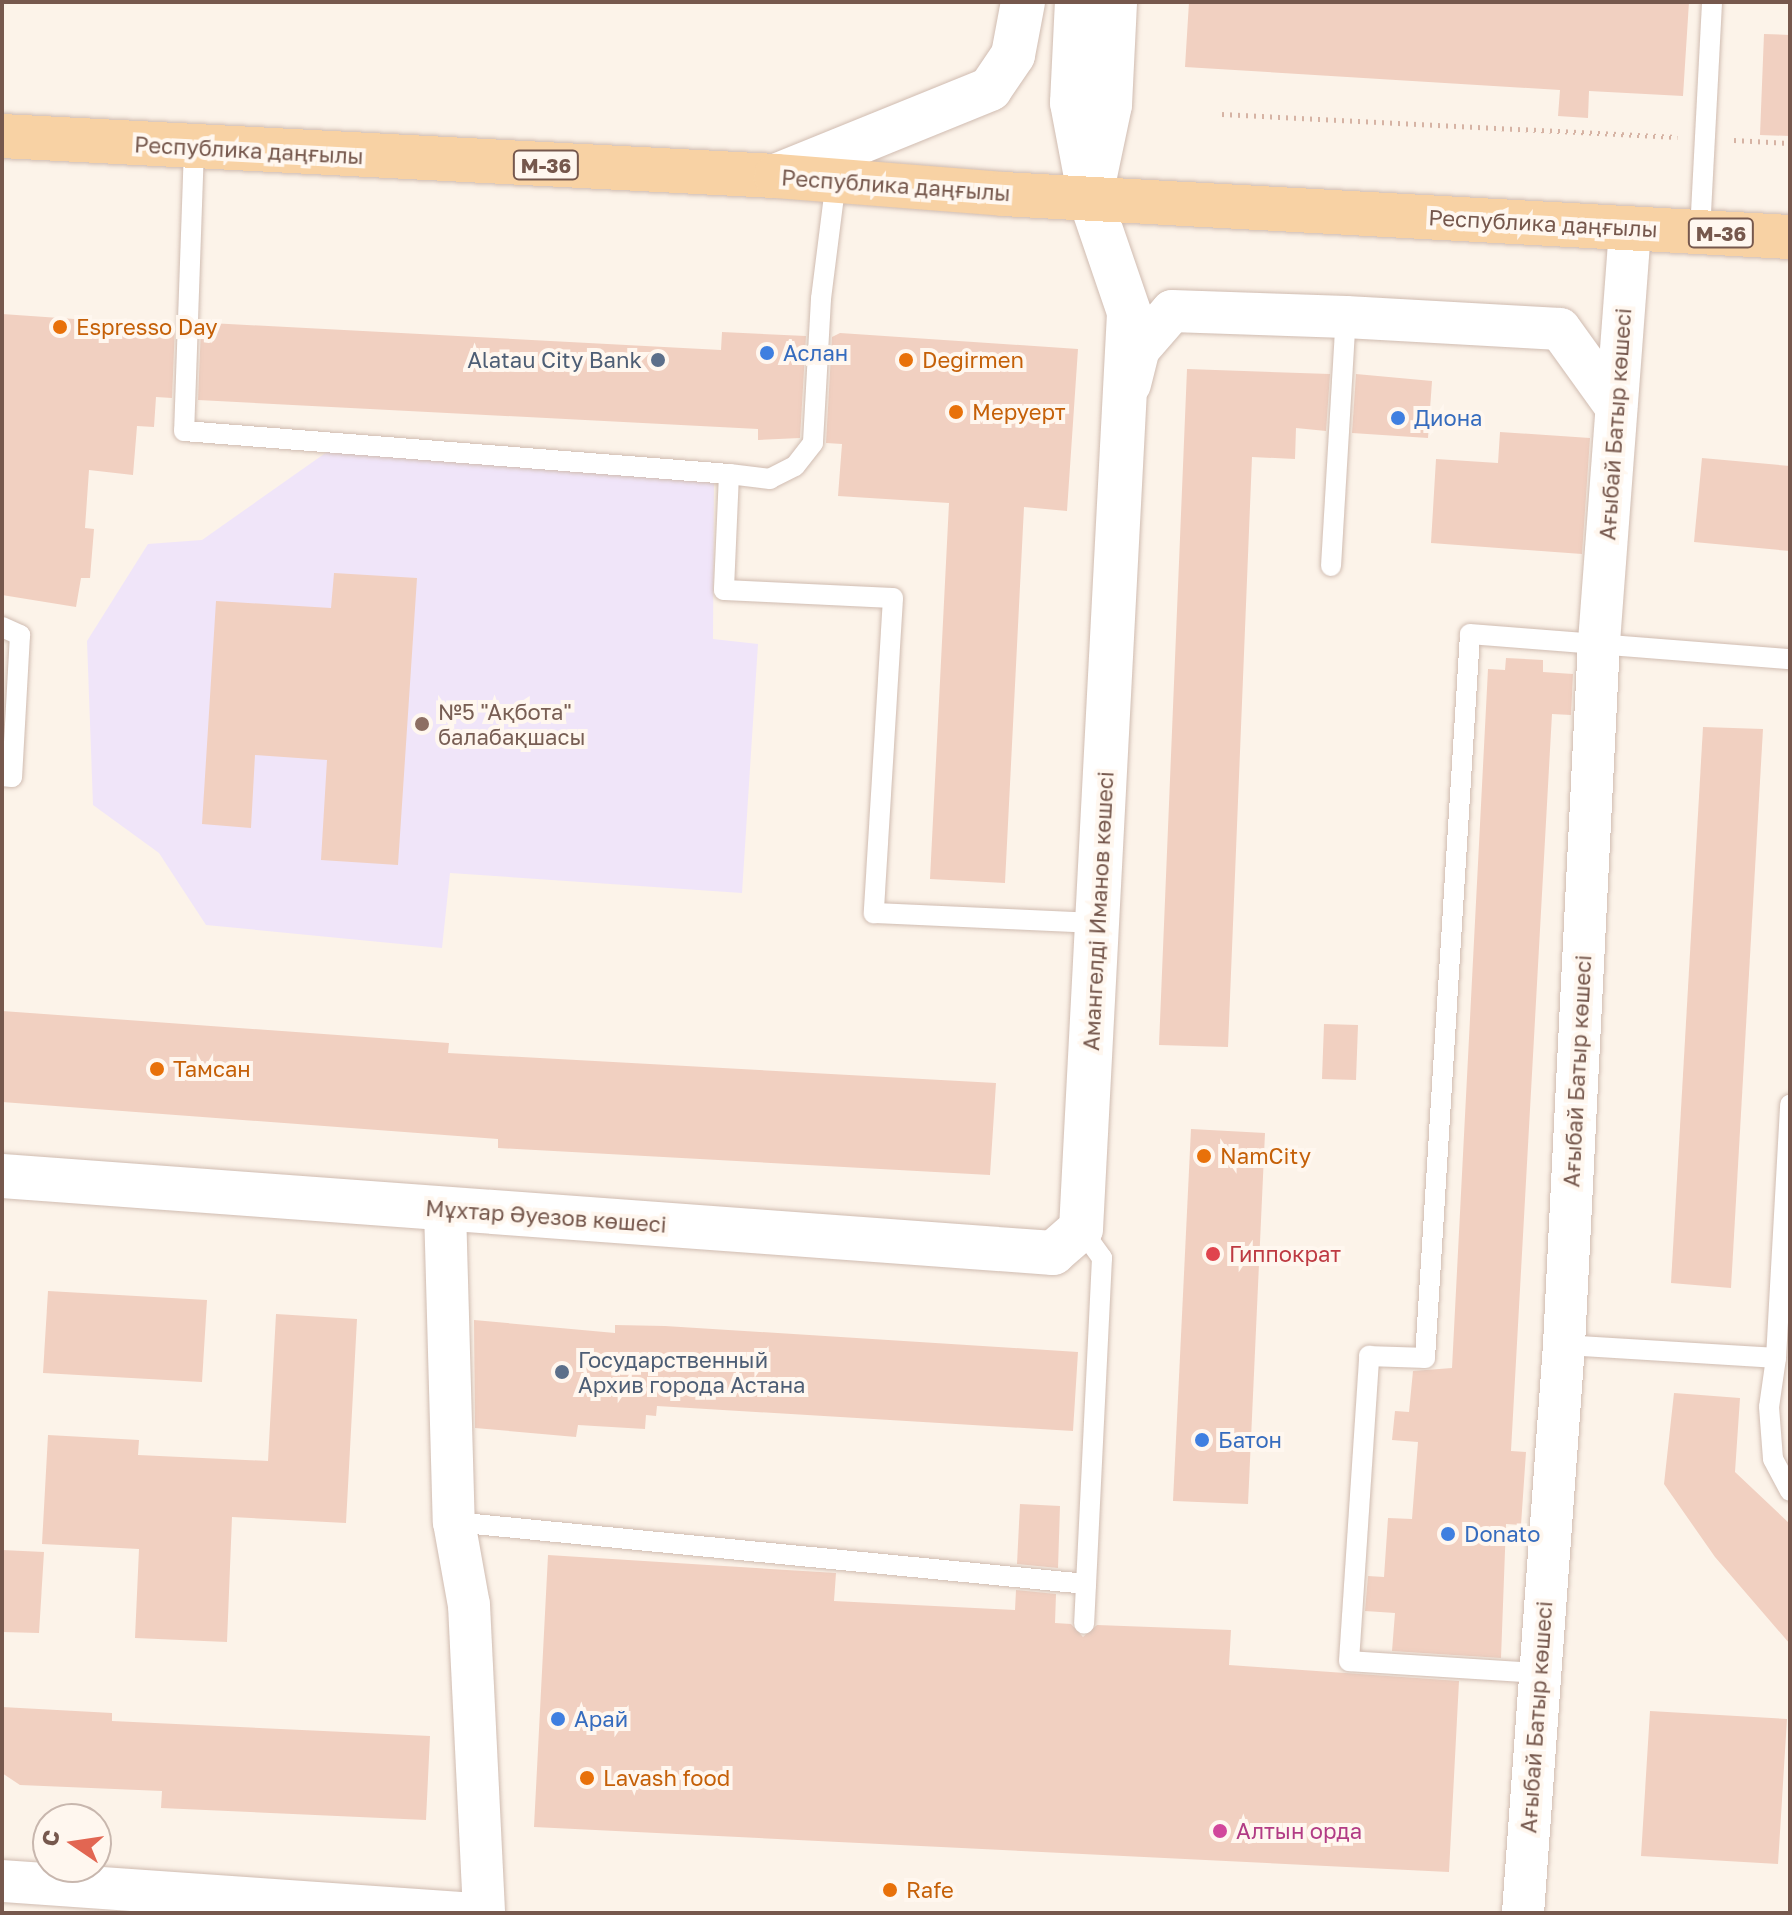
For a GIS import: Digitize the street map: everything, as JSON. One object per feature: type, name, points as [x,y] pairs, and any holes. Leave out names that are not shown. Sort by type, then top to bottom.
[{"type":"main road","name":"Республика даңғылы","points":[[2,136],[776,176],[1090,198],[1790,237]]},
{"type":"street","points":[[776,176],[990,89],[1013,55],[1023,2]]},
{"type":"street","name":"Амангелді Иманов көшесі","points":[[1077,2],[1072,103],[1090,198],[1129,312],[1081,1229]]},
{"type":"street","points":[[1090,198],[1110,105],[1115,2]]},
{"type":"street","name":"Ағыбай Батыр көшесі","points":[[1523,1913],[1564,1345],[1599,642],[1616,407],[1641,228]]},
{"type":"street","points":[[1124,407],[1139,349],[1172,311],[1560,329],[1616,407]]},
{"type":"street","name":"Мұхтар Әуезов көшесі","points":[[2,1176],[1053,1253],[1081,1229]]},
{"type":"street","points":[[445,1209],[454,1522],[469,1605],[484,1913]]},
{"type":"street","points":[[2,1881],[443,1912]]},
{"type":"lane","points":[[1700,232],[1712,2]]},
{"type":"lane","points":[[194,148],[184,431],[770,479],[795,466],[813,443],[821,299],[836,180]]},
{"type":"lane","points":[[1331,566],[1346,317]]},
{"type":"lane","points":[[729,474],[724,590],[893,598],[874,913],[1097,923]]},
{"type":"lane","points":[[2,627],[20,635],[12,777],[2,776]]},
{"type":"lane","points":[[1538,1673],[1349,1661],[1369,1356],[1425,1358],[1470,634],[1790,659]]},
{"type":"lane","points":[[1790,1104],[1776,1358],[1769,1407],[1773,1459],[1790,1491]]},
{"type":"lane","points":[[1081,1229],[1102,1258],[1084,1624]]},
{"type":"lane","points":[[1564,1345],[1776,1358]]},
{"type":"lane","points":[[454,1522],[1086,1584]]},
{"type":"path","points":[[1222,114],[1790,143]]},
{"type":"shaded area","name":"№5 \"Ақбота\" балабақшасы","points":[[334,447],[714,483],[713,639],[758,644],[742,893],[450,873],[442,948],[206,925],[159,853],[93,805],[87,641],[148,544],[202,540]]},
{"type":"building","points":[[1189,2],[1689,2],[1683,96],[1589,91],[1588,118],[1558,116],[1560,90],[1185,67]]},
{"type":"building","points":[[1764,34],[1790,35],[1790,136],[1760,135]]},
{"type":"building","points":[[2,314],[175,326],[172,398],[156,397],[154,427],[137,426],[133,475],[89,470],[85,528],[94,529],[90,578],[81,578],[76,607],[2,595]]},
{"type":"building","points":[[210,323],[721,350],[722,332],[806,336],[800,438],[758,440],[758,429],[198,400],[201,328],[210,328]]},
{"type":"building","points":[[840,333],[1078,349],[1067,511],[1024,507],[1005,883],[930,879],[949,503],[838,496],[842,444],[826,443],[832,337]]},
{"type":"building","points":[[1187,369],[1330,374],[1326,431],[1296,428],[1295,459],[1252,457],[1228,1047],[1159,1045]]},
{"type":"building","points":[[1356,374],[1432,381],[1428,438],[1352,433]]},
{"type":"building","points":[[1500,432],[1590,438],[1582,554],[1431,543],[1436,459],[1498,463]]},
{"type":"building","points":[[1702,458],[1790,466],[1790,551],[1694,542]]},
{"type":"building","points":[[334,573],[417,578],[398,865],[321,860],[327,760],[255,755],[251,828],[202,824],[216,601],[331,608]]},
{"type":"building","points":[[1506,658],[1543,660],[1543,672],[1573,674],[1571,715],[1552,714],[1511,1451],[1526,1452],[1521,1525],[1506,1524],[1501,1658],[1392,1651],[1395,1613],[1365,1611],[1368,1576],[1384,1577],[1388,1518],[1412,1519],[1418,1442],[1392,1440],[1395,1411],[1409,1412],[1413,1371],[1452,1368],[1488,669],[1505,670]]},
{"type":"building","points":[[1703,727],[1763,729],[1731,1288],[1671,1283]]},
{"type":"building","points":[[2,1011],[449,1043],[448,1053],[996,1083],[990,1175],[498,1148],[498,1139],[2,1102]]},
{"type":"building","points":[[1324,1024],[1358,1025],[1356,1080],[1322,1079]]},
{"type":"building","points":[[1191,1129],[1265,1133],[1248,1504],[1173,1501]]},
{"type":"building","points":[[48,1291],[207,1300],[202,1382],[43,1373]]},
{"type":"building","points":[[276,1314],[357,1319],[346,1523],[232,1517],[227,1642],[135,1638],[139,1549],[42,1544],[48,1435],[139,1440],[138,1455],[268,1461]]},
{"type":"building","points":[[474,1320],[615,1333],[615,1325],[665,1326],[1078,1352],[1073,1431],[657,1406],[656,1416],[646,1415],[645,1429],[578,1425],[576,1437],[475,1428]]},
{"type":"building","points":[[1674,1393],[1740,1398],[1735,1472],[1790,1524],[1790,1644],[1715,1557],[1664,1484]]},
{"type":"building","points":[[1020,1504],[1060,1506],[1058,1568],[1017,1564]]},
{"type":"building","points":[[2,1550],[44,1552],[39,1633],[2,1632]]},
{"type":"building","points":[[548,1555],[836,1573],[834,1601],[1015,1610],[1016,1590],[1056,1594],[1055,1623],[1071,1624],[1083,1637],[1097,1625],[1231,1630],[1229,1665],[1459,1681],[1449,1872],[534,1827]]},
{"type":"building","points":[[2,1707],[112,1713],[112,1721],[430,1736],[426,1820],[161,1808],[162,1791],[20,1785],[2,1773]]},
{"type":"building","points":[[1650,1711],[1787,1719],[1778,1864],[1641,1856]]},
{"type":"place","name":"Espresso Day","points":[[60,327]]},
{"type":"place","name":"Аслан","points":[[767,353]]},
{"type":"place","name":"Alatau City Bank","points":[[658,360]]},
{"type":"place","name":"Degirmen","points":[[906,360]]},
{"type":"place","name":"Меруерт","points":[[956,412]]},
{"type":"place","name":"Диона","points":[[1398,418]]},
{"type":"place","name":"№5 \"Ақбота\" балабақшасы","points":[[422,724]]},
{"type":"place","name":"Тамсан","points":[[157,1069]]},
{"type":"place","name":"NamCity","points":[[1204,1156]]},
{"type":"place","name":"Гиппократ","points":[[1213,1254]]},
{"type":"place","name":"Государственный Архив города Астана","points":[[562,1372]]},
{"type":"place","name":"Батон","points":[[1202,1440]]},
{"type":"place","name":"Donato","points":[[1448,1534]]},
{"type":"place","name":"Арай","points":[[558,1719]]},
{"type":"place","name":"Lavash food","points":[[587,1778]]},
{"type":"place","name":"Алтын орда","points":[[1220,1831]]},
{"type":"place","name":"Rafe","points":[[890,1890]]}]
